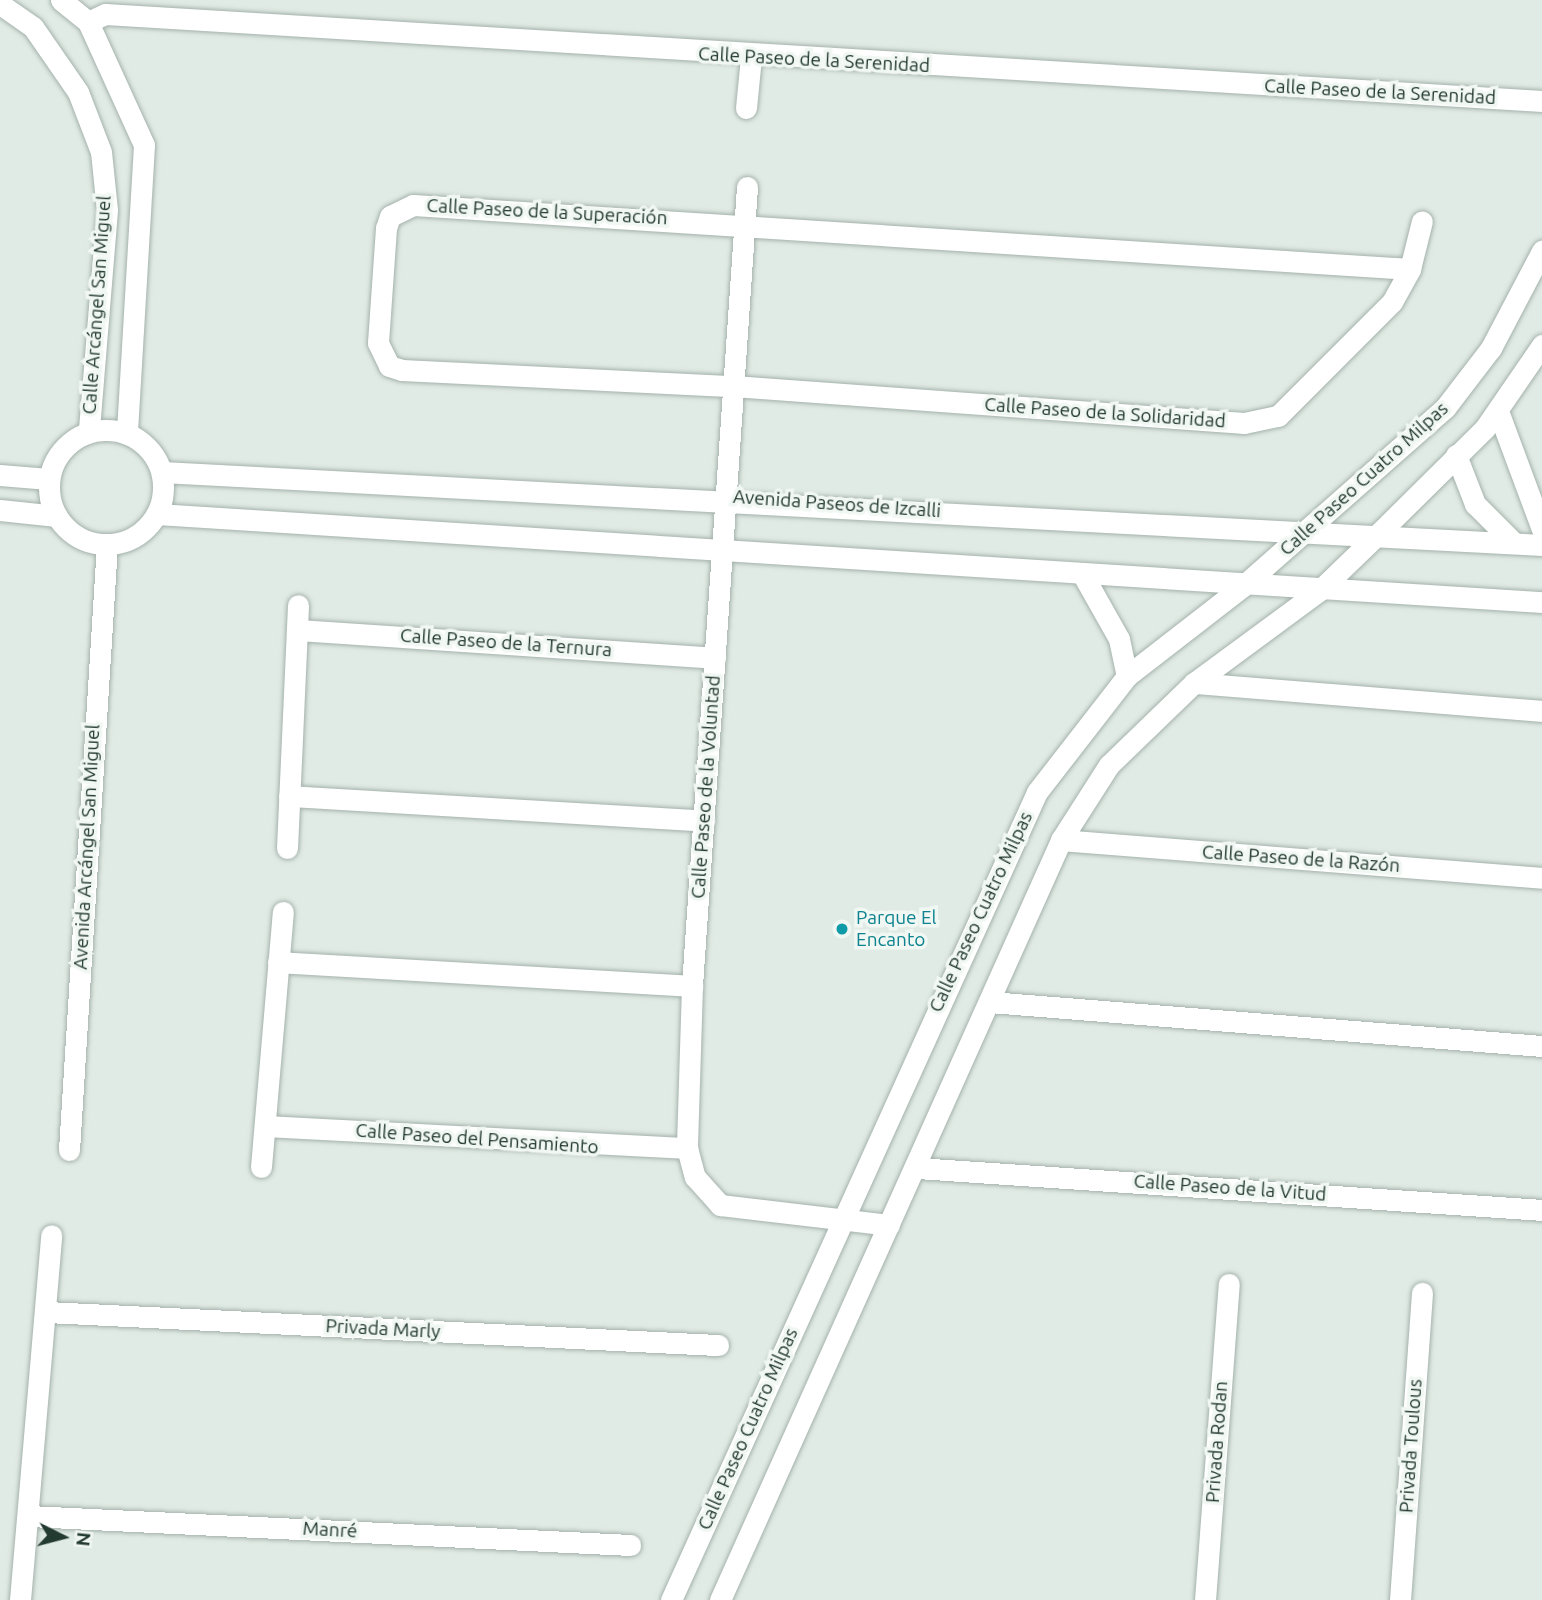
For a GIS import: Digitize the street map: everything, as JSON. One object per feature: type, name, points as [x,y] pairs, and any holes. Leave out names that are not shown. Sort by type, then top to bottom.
[{"type":"street","name":"Calle Arcángel San Miguel","points":[[61,0],[88,22],[144,145],[127,433]]},
{"type":"street","name":"Calle Arcángel San Miguel","points":[[0,4],[33,27],[78,92],[101,152],[107,211],[89,432]]},
{"type":"street","name":"Calle Paseo de la Serenidad","points":[[88,22],[105,14],[751,57],[1542,101]]},
{"type":"street","points":[[746,108],[751,57]]},
{"type":"street","name":"Calle Paseo de la Voluntad","points":[[747,187],[692,986],[687,1148],[695,1177],[720,1205],[841,1222],[889,1225]]},
{"type":"street","name":"Calle Paseo de la Superación","points":[[733,386],[390,366],[378,344],[386,229],[390,216],[413,205],[744,223]]},
{"type":"street","name":"Calle Paseo de la Solidaridad","points":[[733,386],[1244,423],[1278,416],[1391,302],[1410,269],[1422,221]]},
{"type":"street","points":[[744,223],[1410,269]]},
{"type":"street","name":"Calle Paseo Cuatro Milpas","points":[[671,1600],[1010,843],[1037,792],[1127,676],[1304,535],[1445,408],[1491,348],[1542,251]]},
{"type":"street","points":[[720,1600],[917,1168],[1060,840],[1109,765],[1194,683],[1320,590],[1377,535],[1498,411],[1542,345]]},
{"type":"street","points":[[1498,411],[1542,529]]},
{"type":"street","points":[[89,432],[127,433],[149,448],[162,472],[157,514],[145,530],[107,545],[80,539],[57,516],[50,479],[62,450],[89,432]]},
{"type":"street","points":[[1456,455],[1475,504],[1512,541]]},
{"type":"street","name":"Avenida Paseos de Izcalli","points":[[162,472],[724,497],[1304,535],[1377,535],[1512,541],[1542,545]]},
{"type":"street","points":[[0,475],[50,479]]},
{"type":"street","points":[[0,510],[57,516]]},
{"type":"street","points":[[157,514],[721,546],[1083,575],[1542,603]]},
{"type":"street","name":"Avenida Arcángel San Miguel","points":[[69,1150],[107,545]]},
{"type":"street","points":[[1083,575],[1110,617],[1127,676]]},
{"type":"street","points":[[287,848],[298,605]]},
{"type":"street","name":"Calle Paseo de la Ternura","points":[[297,630],[715,657]]},
{"type":"street","points":[[1194,683],[1542,711]]},
{"type":"street","points":[[289,796],[704,821]]},
{"type":"street","name":"Calle Paseo de la Razón","points":[[1060,840],[1542,878]]},
{"type":"street","points":[[261,1167],[283,912]]},
{"type":"street","points":[[278,962],[692,986]]},
{"type":"street","points":[[990,1002],[1542,1046]]},
{"type":"street","name":"Calle Paseo del Pensamiento","points":[[266,1126],[687,1148]]},
{"type":"street","name":"Calle Paseo de la Vitud","points":[[917,1168],[1542,1210]]},
{"type":"street","points":[[20,1600],[47,1312],[51,1235]]},
{"type":"street","name":"Privada Rodan","points":[[1205,1600],[1229,1284]]},
{"type":"street","name":"Privada Toulous","points":[[1400,1600],[1422,1293]]},
{"type":"street","name":"Privada Marly","points":[[47,1312],[718,1345]]},
{"type":"street","name":"Manré","points":[[29,1516],[631,1545]]},
{"type":"place","name":"Parque El Encanto","points":[[842,929]]}]
